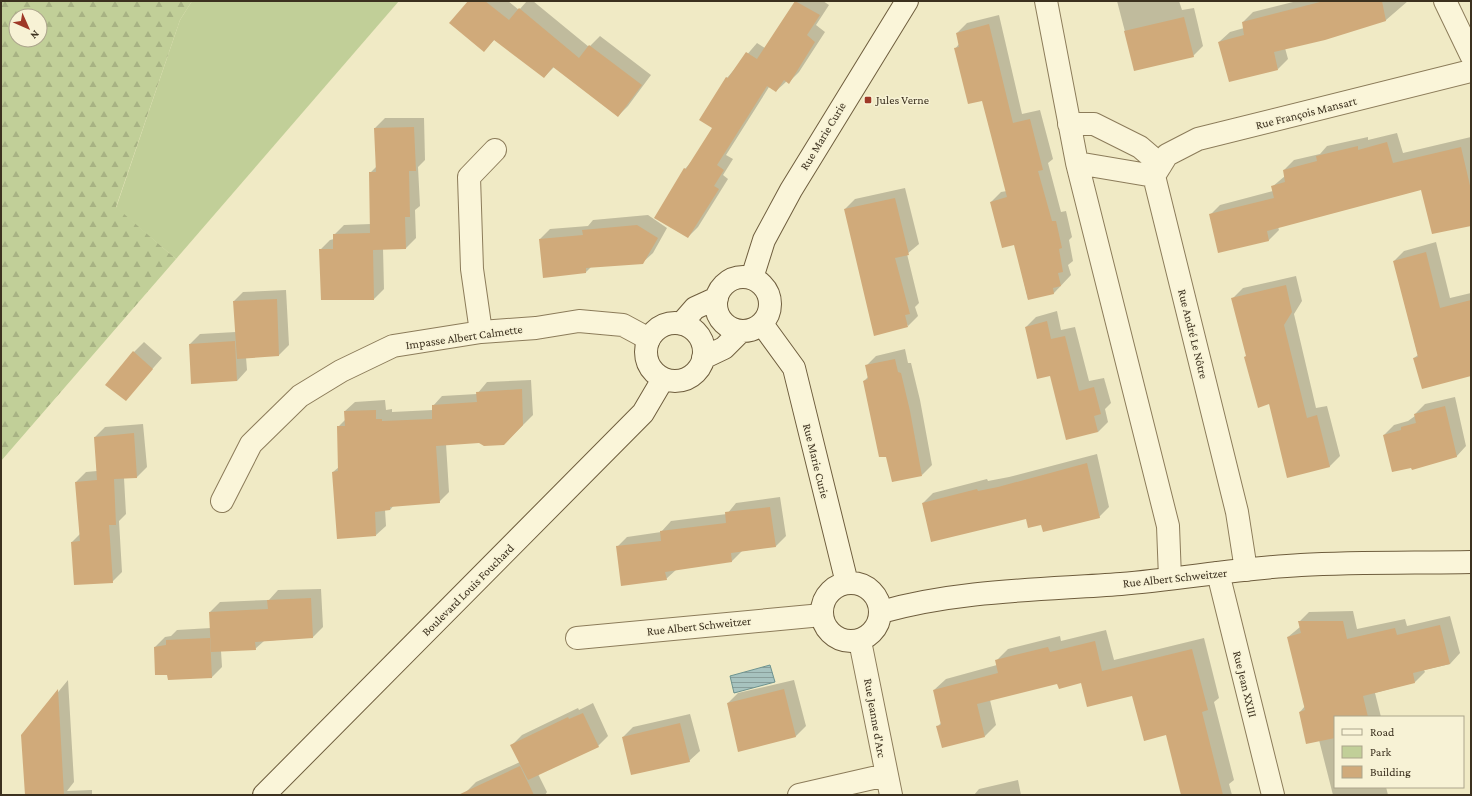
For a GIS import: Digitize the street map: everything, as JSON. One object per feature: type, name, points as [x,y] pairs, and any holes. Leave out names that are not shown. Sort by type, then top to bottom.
[{"type":"street","name":"Rue Marie Curie","points":[[752,278],[764,240],[791,190],[907,1]]},
{"type":"street","points":[[1046,1],[1077,163],[1168,526],[1170,578]]},
{"type":"street","points":[[1445,1],[1471,55]]},
{"type":"street","name":"Rue François Mansart","points":[[1158,170],[1167,155],[1198,139],[1471,72]]},
{"type":"street","points":[[1069,124],[1094,124],[1140,147],[1158,170]]},
{"type":"street","points":[[481,332],[472,269],[469,177],[495,150]]},
{"type":"street","points":[[1077,163],[1158,170]]},
{"type":"street","name":"Rue André Le Nôtre","points":[[1158,170],[1237,512],[1246,570]]},
{"type":"street","points":[[734,278],[752,278],[766,289],[770,298],[771,308],[768,316],[762,324],[749,331],[741,331],[728,326],[719,316],[716,307],[717,298],[720,289],[726,282],[734,278]]},
{"type":"street","points":[[681,324],[695,308],[717,298]]},
{"type":"street","name":"Impasse Albert Calmette","points":[[222,501],[251,444],[300,396],[342,371],[393,346],[481,332],[536,328],[579,321],[623,325],[649,339]]},
{"type":"street","points":[[672,323],[681,324],[690,327],[697,333],[703,345],[703,358],[700,366],[688,378],[680,381],[663,379],[656,373],[648,362],[646,348],[649,339],[655,331],[672,323]]},
{"type":"street","name":"Rue Marie Curie","points":[[762,324],[794,368],[847,583]]},
{"type":"street","points":[[703,358],[724,348],[741,331]]},
{"type":"street","name":"Boulevard Louis Fouchard","points":[[264,795],[643,413],[663,379]]},
{"type":"street","name":"Rue Albert Schweitzer","points":[[880,612],[924,601],[996,592],[1123,584],[1301,565],[1471,562]]},
{"type":"street","name":"Rue Jean XXIII","points":[[1218,573],[1273,795]]},
{"type":"street","points":[[847,583],[856,583],[871,590],[876,597],[880,612],[879,621],[875,630],[860,641],[851,642],[834,637],[824,624],[822,615],[824,602],[831,591],[847,583]]},
{"type":"street","name":"Rue Albert Schweitzer","points":[[577,638],[822,615]]},
{"type":"street","name":"Rue Jeanne d'Arc","points":[[860,641],[888,785]]},
{"type":"street","points":[[799,795],[888,785]]},
{"type":"green space","points":[[1,1],[192,1],[180,20],[116,207],[176,259],[1,461]]},
{"type":"green space","points":[[192,1],[399,1],[176,259],[116,208],[180,20]]},
{"type":"water","points":[[770,665],[775,682],[734,693],[730,676]]},
{"type":"building","points":[[468,1],[485,1],[509,20],[519,8],[579,58],[589,45],[642,85],[618,117],[553,67],[544,78],[494,40],[484,52],[449,23]]},
{"type":"building","points":[[795,1],[820,15],[807,35],[815,42],[789,84],[784,80],[776,92],[767,86],[717,165],[724,170],[714,186],[719,189],[688,238],[654,218],[684,168],[686,169],[712,128],[699,120],[726,77],[728,78],[746,52],[757,59]]},
{"type":"building","points":[[1324,1],[1382,1],[1386,21],[1325,40],[1274,52],[1278,70],[1229,82],[1218,42],[1244,35],[1242,22]]},
{"type":"building","points":[[1184,17],[1194,57],[1134,71],[1124,31]]},
{"type":"building","points":[[989,24],[1013,123],[1030,119],[1043,170],[1038,171],[1052,221],[1056,221],[1062,248],[1059,249],[1063,272],[1058,273],[1061,286],[1053,288],[1054,294],[1028,300],[1014,245],[1002,248],[990,202],[1007,197],[982,101],[968,104],[954,48],[959,47],[956,33]]},
{"type":"building","points":[[414,127],[416,171],[409,171],[410,217],[405,217],[406,249],[373,250],[374,300],[321,300],[319,249],[333,249],[333,234],[370,233],[369,172],[376,172],[374,128]]},
{"type":"building","points":[[1387,142],[1393,163],[1461,147],[1471,190],[1471,226],[1432,234],[1421,190],[1267,231],[1269,241],[1218,253],[1209,214],[1274,198],[1271,186],[1285,182],[1283,170],[1317,161],[1316,156],[1358,146],[1358,150]]},
{"type":"building","points":[[895,198],[909,255],[895,258],[910,314],[905,315],[908,327],[874,336],[844,209]]},
{"type":"building","points":[[637,225],[658,238],[643,264],[586,268],[586,273],[543,278],[539,239],[583,235],[582,230]]},
{"type":"building","points":[[1426,252],[1440,308],[1471,300],[1471,376],[1422,389],[1413,358],[1418,357],[1393,261]]},
{"type":"building","points":[[1286,285],[1292,312],[1284,325],[1307,418],[1317,415],[1330,467],[1287,478],[1269,404],[1258,408],[1244,357],[1246,356],[1231,298]]},
{"type":"building","points":[[277,299],[279,356],[237,359],[233,301]]},
{"type":"building","points":[[1047,321],[1051,339],[1065,336],[1079,391],[1094,387],[1101,414],[1094,416],[1098,432],[1066,440],[1050,376],[1037,379],[1025,327]]},
{"type":"building","points":[[235,341],[237,381],[191,384],[189,344]]},
{"type":"building","points":[[133,351],[153,369],[126,401],[105,385]]},
{"type":"building","points":[[895,359],[898,372],[901,373],[910,411],[922,476],[892,482],[886,457],[879,457],[863,381],[868,379],[865,365]]},
{"type":"building","points":[[522,389],[523,425],[504,445],[484,446],[479,443],[436,446],[440,503],[390,507],[390,510],[375,512],[376,536],[337,539],[332,472],[338,471],[337,426],[345,426],[344,411],[376,410],[376,419],[382,419],[382,421],[432,419],[432,405],[477,402],[476,392]]},
{"type":"building","points":[[1445,406],[1457,457],[1412,470],[1411,468],[1392,472],[1383,435],[1401,430],[1401,427],[1416,423],[1414,414]]},
{"type":"building","points":[[134,433],[137,478],[114,479],[116,525],[109,525],[113,583],[74,585],[71,542],[80,541],[75,482],[97,480],[94,437]]},
{"type":"building","points":[[1087,463],[1100,518],[1043,532],[1041,525],[1028,528],[1026,519],[931,542],[922,503],[977,489],[978,491],[998,487]]},
{"type":"building","points":[[770,507],[776,547],[731,553],[732,562],[665,572],[667,580],[621,586],[616,546],[661,541],[660,531],[726,523],[725,512]]},
{"type":"building","points":[[311,598],[313,638],[255,642],[256,650],[211,652],[209,612],[268,609],[267,600]]},
{"type":"building","points":[[1298,621],[1343,621],[1347,639],[1395,628],[1397,635],[1440,625],[1450,664],[1413,673],[1415,683],[1363,696],[1368,716],[1334,716],[1334,738],[1306,744],[1299,712],[1305,710],[1287,637],[1301,633]]},
{"type":"building","points":[[210,638],[212,678],[168,680],[167,675],[155,675],[154,647],[166,645],[166,640]]},
{"type":"building","points":[[1095,641],[1102,671],[1192,649],[1208,710],[1202,712],[1223,795],[1181,795],[1166,735],[1144,741],[1132,696],[1087,707],[1081,683],[1059,689],[1057,684],[977,704],[985,737],[942,748],[936,726],[941,725],[933,690],[998,673],[995,660],[1048,647],[1050,652]]},
{"type":"building","points":[[58,689],[64,795],[25,795],[21,735]]},
{"type":"building","points":[[784,689],[796,737],[738,752],[727,703]]},
{"type":"building","points":[[583,713],[599,747],[528,780],[510,745],[568,717],[569,719]]},
{"type":"building","points":[[680,723],[690,762],[631,775],[622,737]]},
{"type":"building","points":[[520,766],[534,795],[458,795]]},
{"type":"place","name":"Jules Verne","points":[[868,100]]}]
